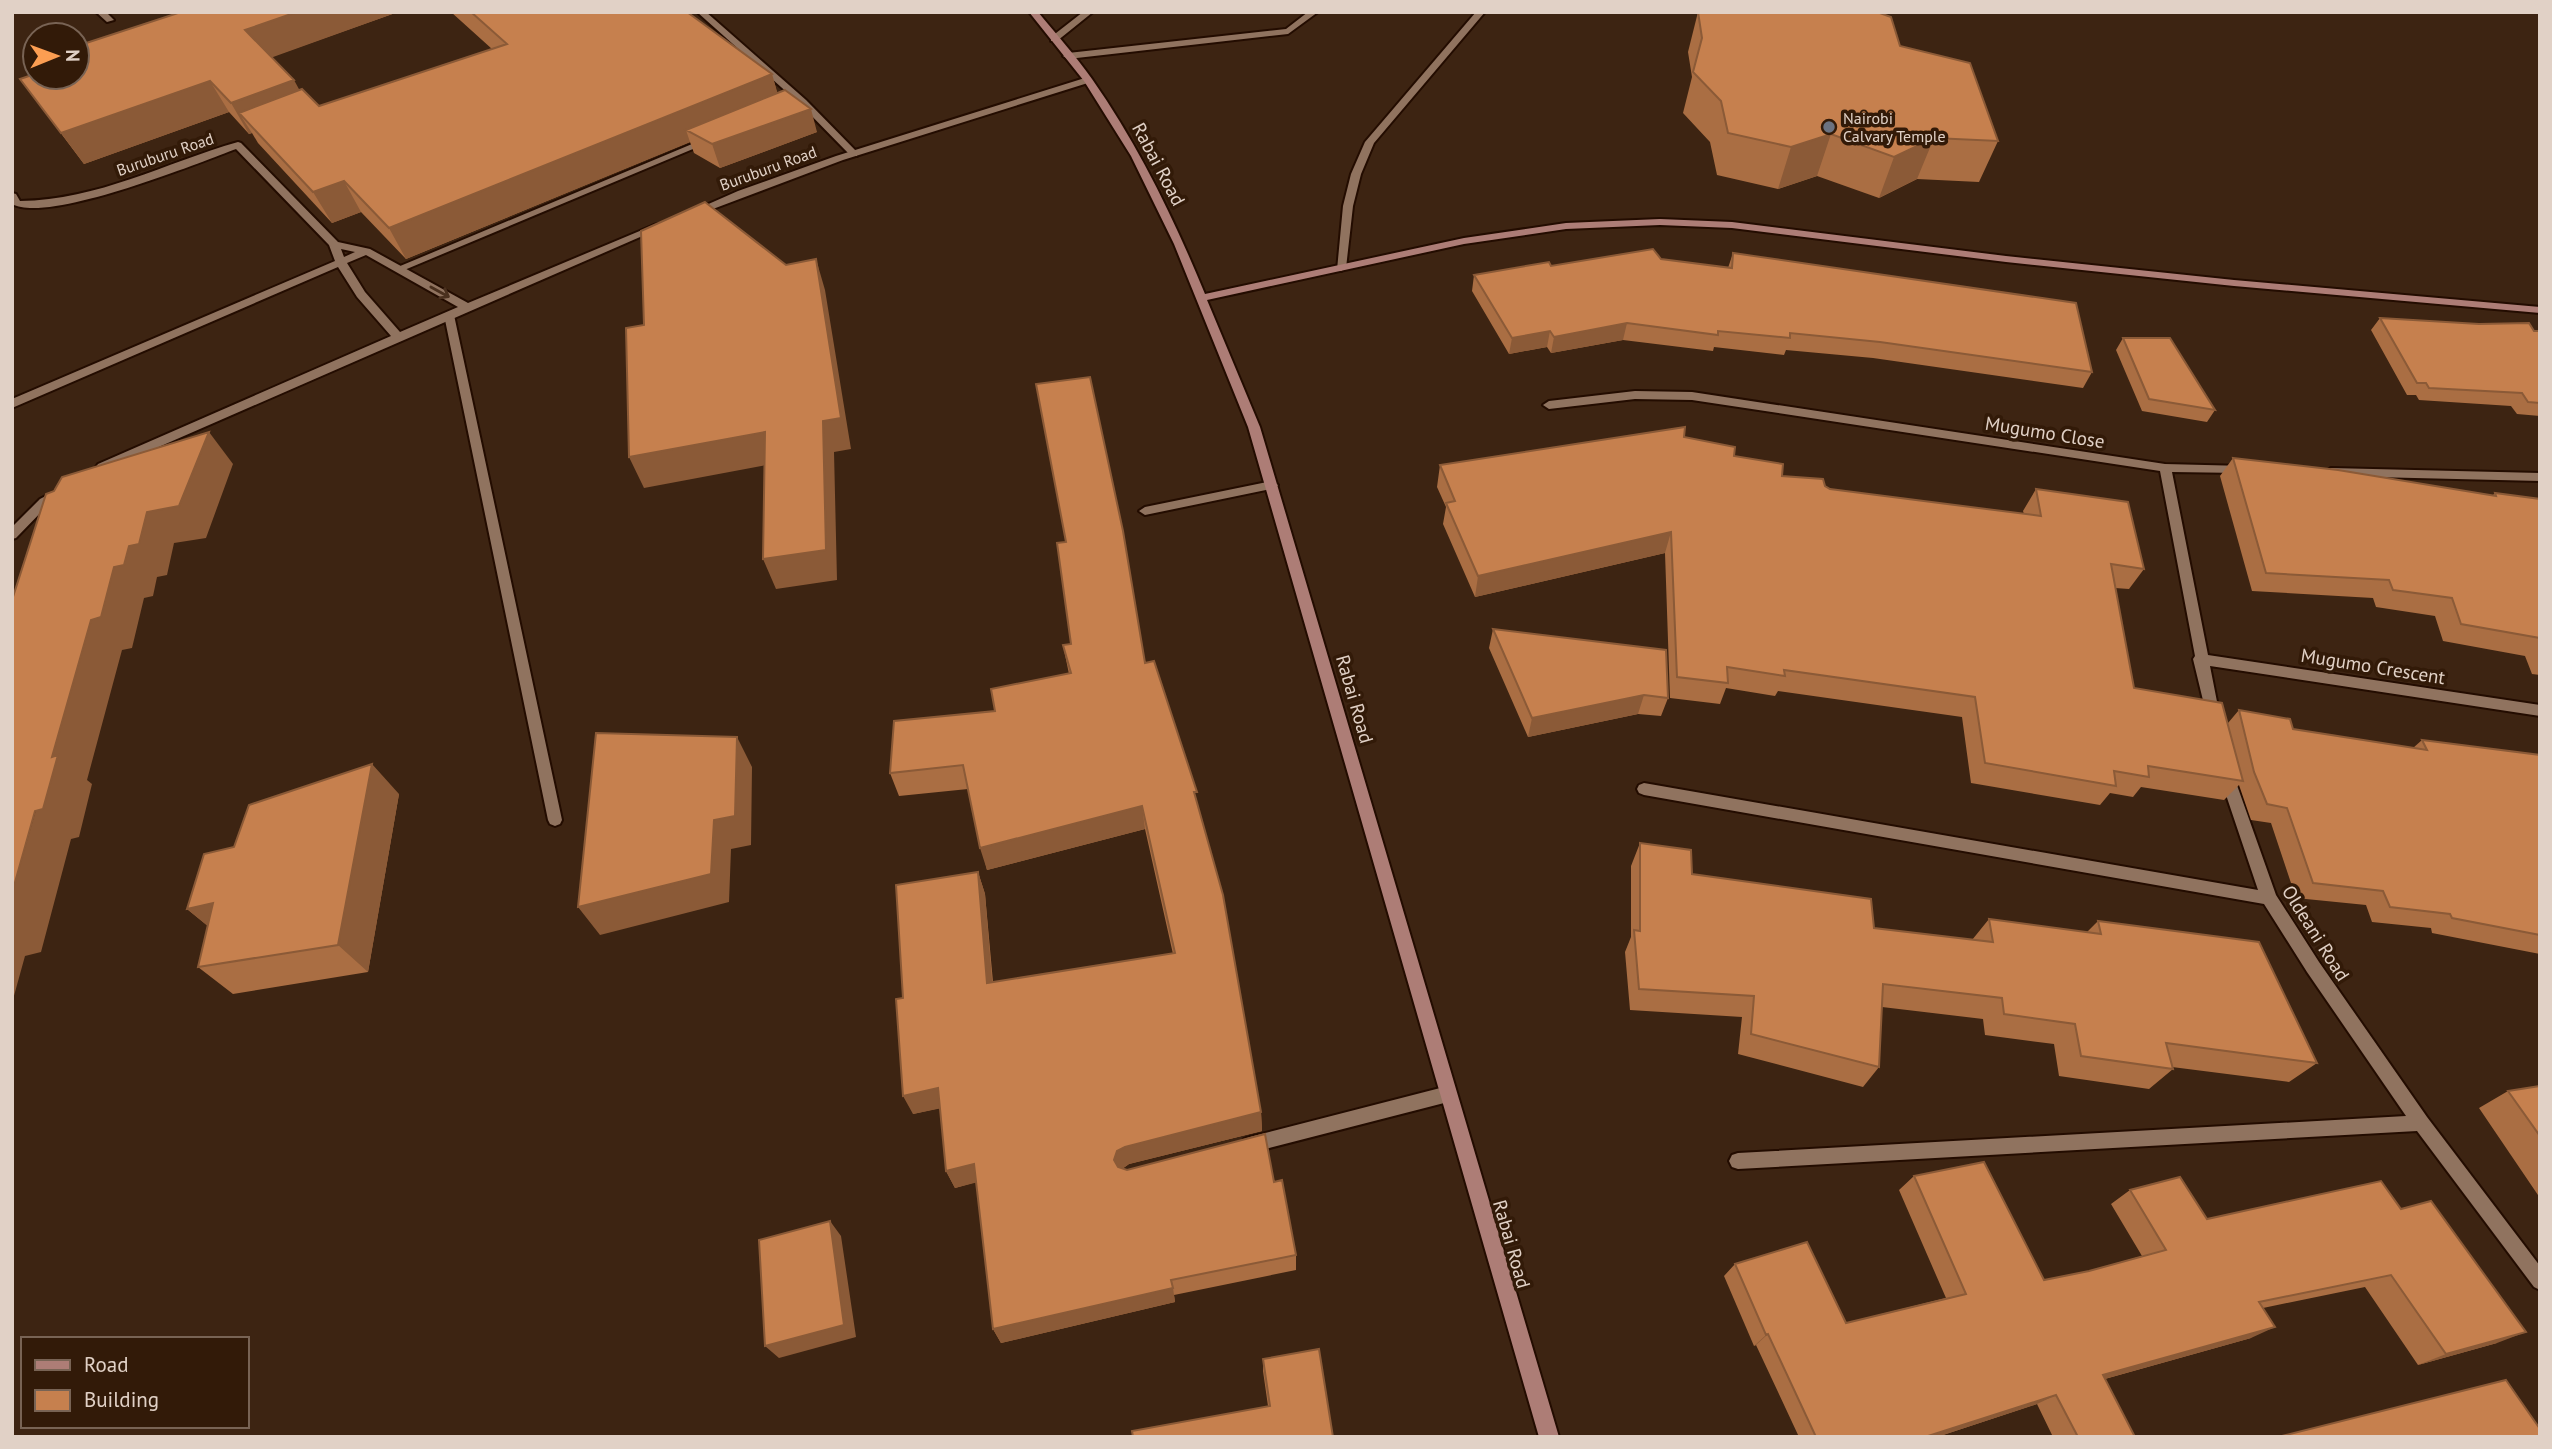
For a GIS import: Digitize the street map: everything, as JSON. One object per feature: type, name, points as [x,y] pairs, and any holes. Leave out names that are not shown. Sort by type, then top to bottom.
[{"type":"main road","name":"Rabai Road","points":[[1033,12],[1087,80],[1136,156],[1202,298],[1254,427],[1549,1437]]},
{"type":"main road","points":[[1202,298],[1464,241],[1566,226],[1660,222],[1732,225],[2194,279],[2540,310]]},
{"type":"street","points":[[100,12],[110,20]]},
{"type":"street","points":[[701,12],[803,102],[854,154]]},
{"type":"street","points":[[1054,39],[1089,12]]},
{"type":"street","points":[[1068,56],[1288,31],[1314,12]]},
{"type":"street","points":[[1342,268],[1348,206],[1356,174],[1370,142],[1481,12]]},
{"type":"street","name":"Buruburu Road","points":[[680,218],[755,187],[1087,80]]},
{"type":"street","points":[[790,107],[803,102]]},
{"type":"street","points":[[398,269],[714,138]]},
{"type":"street","points":[[238,145],[251,141]]},
{"type":"street","name":"Buruburu Road","points":[[12,196],[17,204],[72,202],[238,145],[334,244],[340,263],[363,298],[399,338]]},
{"type":"street","points":[[85,476],[467,307],[667,223]]},
{"type":"street","points":[[334,244],[366,251],[467,307]]},
{"type":"street","points":[[12,404],[366,251]]},
{"type":"street","points":[[449,315],[555,820]]},
{"type":"street","name":"Mugumo Close","points":[[1549,405],[1635,395],[1692,396],[2165,468],[2248,470]]},
{"type":"street","points":[[2165,468],[2200,659],[2218,737]]},
{"type":"street","points":[[2318,471],[2540,477]]},
{"type":"street","points":[[1145,511],[1272,485]]},
{"type":"street","points":[[12,535],[44,502],[65,489]]},
{"type":"street","name":"Mugumo Crescent","points":[[2200,659],[2540,711]]},
{"type":"street","name":"Oldeani Road","points":[[2224,762],[2230,788],[2269,898],[2420,1123],[2540,1281]]},
{"type":"street","points":[[1644,789],[2269,898]]},
{"type":"street","points":[[1236,1149],[1448,1094]]},
{"type":"street","points":[[1738,1161],[2420,1123]]},
{"type":"building","points":[[181,12],[297,12],[245,30],[294,80],[231,103],[210,81],[61,133],[29,91],[91,91],[91,41]]},
{"type":"building","points":[[471,12],[687,12],[772,74],[389,228],[344,181],[313,192],[239,113],[302,89],[319,106],[507,44]]},
{"type":"building","name":"Nairobi Calvary Temple","points":[[1698,12],[1877,12],[1891,17],[1900,46],[1970,63],[1998,141],[1934,138],[1894,157],[1831,134],[1791,147],[1728,133],[1721,101],[1693,72],[1702,38]]},
{"type":"building","points":[[785,90],[811,109],[712,144],[686,130]]},
{"type":"building","points":[[705,202],[786,265],[816,259],[841,418],[823,421],[826,550],[763,559],[765,432],[629,457],[626,328],[644,325],[641,231]]},
{"type":"building","points":[[1653,249],[1661,259],[1732,268],[1733,253],[2076,303],[2092,372],[1880,342],[1790,333],[1790,338],[1718,331],[1718,335],[1627,323],[1554,337],[1550,331],[1512,338],[1474,275],[1549,262],[1551,266]]},
{"type":"building","points":[[2380,318],[2479,324],[2529,323],[2534,331],[2540,331],[2540,403],[2528,402],[2522,393],[2429,388],[2426,383],[2417,383]]},
{"type":"building","points":[[2123,338],[2170,338],[2215,410],[2149,399]]},
{"type":"building","points":[[1090,377],[1123,531],[1145,663],[1154,661],[1197,792],[1194,792],[1223,895],[1261,1112],[1125,1147],[1117,1151],[1114,1160],[1118,1167],[1127,1170],[1265,1134],[1274,1182],[1282,1180],[1296,1255],[1171,1280],[1173,1288],[993,1329],[974,1164],[946,1171],[938,1088],[903,1096],[896,999],[903,998],[896,885],[978,872],[987,983],[1175,953],[1142,806],[980,848],[963,765],[890,773],[894,721],[995,711],[991,689],[1071,673],[1063,645],[1071,644],[1057,543],[1066,542],[1036,384]]},
{"type":"building","points":[[1685,427],[1684,437],[1735,447],[1734,456],[1783,464],[1782,476],[1823,479],[1825,486],[1830,489],[2041,516],[2036,489],[2128,502],[2144,569],[2111,564],[2134,688],[2222,703],[2243,781],[2148,766],[2149,777],[2114,771],[2116,786],[1985,763],[1975,697],[1784,670],[1785,676],[1727,667],[1728,683],[1677,677],[1671,532],[1478,576],[1446,503],[1455,501],[1440,465]]},
{"type":"building","points":[[209,432],[179,506],[147,512],[139,544],[129,546],[124,565],[114,567],[101,617],[91,620],[52,757],[58,755],[43,809],[35,811],[12,893],[12,600],[46,494],[54,491],[62,477]]},
{"type":"building","points":[[2233,458],[2338,470],[2496,496],[2495,493],[2540,499],[2540,638],[2461,624],[2452,598],[2393,590],[2389,580],[2266,573]]},
{"type":"building","points":[[1493,629],[1666,650],[1668,698],[1644,695],[1532,718]]},
{"type":"building","points":[[2239,710],[2290,719],[2293,729],[2427,750],[2422,740],[2540,755],[2540,935],[2452,918],[2450,914],[2390,907],[2383,891],[2313,883],[2287,808],[2267,804],[2254,772]]},
{"type":"building","points":[[596,733],[737,737],[735,816],[714,820],[711,874],[578,907]]},
{"type":"building","points":[[372,764],[338,945],[198,967],[213,903],[187,909],[204,854],[234,847],[249,805]]},
{"type":"building","points":[[1640,843],[1691,850],[1692,874],[1871,899],[1874,928],[1993,942],[1989,919],[2101,934],[2098,921],[2259,942],[2317,1063],[2166,1043],[2173,1069],[2081,1056],[2075,1024],[2004,1014],[2002,998],[1883,984],[1879,1067],[1751,1034],[1754,996],[1639,989],[1634,930],[1640,931]]},
{"type":"building","points":[[2540,1086],[2540,1136],[2508,1091]]},
{"type":"building","points":[[1984,1162],[2044,1280],[2166,1250],[2130,1190],[2180,1177],[2207,1219],[2381,1181],[2401,1209],[2431,1201],[2526,1332],[2446,1354],[2391,1275],[2259,1302],[2275,1327],[2103,1375],[2135,1437],[2078,1437],[2056,1395],[1925,1437],[1816,1437],[1735,1264],[1807,1242],[1846,1323],[1966,1294],[1914,1176]]},
{"type":"building","points":[[830,1221],[844,1325],[765,1346],[759,1240]]},
{"type":"building","points":[[1319,1349],[1333,1437],[1133,1437],[1132,1431],[1270,1406],[1263,1359]]},
{"type":"building","points":[[2506,1380],[2540,1429],[2540,1437],[2282,1436]]},
{"type":"place","name":"Nairobi Calvary Temple","points":[[1829,127]]}]
